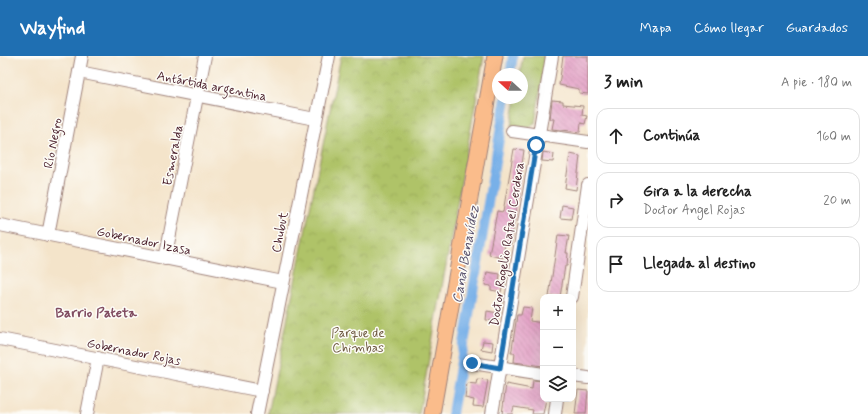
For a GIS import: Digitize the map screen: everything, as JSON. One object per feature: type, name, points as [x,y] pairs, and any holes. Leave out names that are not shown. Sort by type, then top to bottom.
[{"type":"main road","points":[[432,414],[495,56]]},
{"type":"street","name":"Río Negro","points":[[48,234],[82,56]]},
{"type":"street","name":"Esmeralda","points":[[165,259],[205,56]]},
{"type":"street","name":"Chubut","points":[[257,414],[315,119],[329,56]]},
{"type":"street","name":"Doctor Rogelio Rafael Cerdera","points":[[492,414],[552,56]]},
{"type":"street","name":"Antártida argentina","points":[[79,72],[315,119]]},
{"type":"street","points":[[512,131],[588,142]]},
{"type":"street","points":[[572,294],[588,185]]},
{"type":"street","name":"Gobernador Izasa","points":[[0,225],[283,282]]},
{"type":"street","name":"Gobernador Rojas","points":[[0,339],[262,391]]},
{"type":"street","points":[[87,414],[98,358]]},
{"type":"street","points":[[472,363],[540,374]]},
{"type":"street","points":[[576,376],[588,378]]},
{"type":"street","points":[[555,414],[557,402]]},
{"type":"green space","name":"Parque de Chimbas","points":[[341,56],[484,56],[419,414],[268,414]]},
{"type":"green space","points":[[523,56],[546,56],[535,123],[529,128],[511,126],[515,104],[528,104],[528,68],[521,68]]},
{"type":"building","points":[[563,56],[588,56],[588,94],[579,93],[579,89],[559,85]]},
{"type":"building","points":[[552,100],[563,101],[563,104],[583,106],[582,115],[587,116],[585,124],[581,123],[580,132],[552,129],[554,119],[550,119]]},
{"type":"building","points":[[514,149],[524,150],[511,244],[505,243],[503,258],[489,255],[497,211],[503,212]]},
{"type":"building","points":[[543,152],[554,154],[553,162],[542,161]]},
{"type":"building","points":[[570,154],[580,156],[576,190],[565,188]]},
{"type":"building","points":[[562,205],[573,207],[571,219],[560,218]]},
{"type":"building","points":[[558,235],[569,236],[566,253],[568,253],[567,266],[565,266],[560,294],[549,294]]},
{"type":"building","points":[[487,272],[500,274],[499,283],[503,283],[501,292],[491,290],[491,286],[485,285]]},
{"type":"building","points":[[523,307],[532,308],[530,321],[540,323],[540,366],[514,362],[515,353],[511,353],[517,315],[521,315]]},
{"type":"building","points":[[487,311],[498,313],[497,321],[486,320]]},
{"type":"building","points":[[483,341],[493,342],[492,351],[481,349]]},
{"type":"building","points":[[477,379],[488,380],[483,407],[473,406],[474,400],[465,398],[467,383],[476,384]]},
{"type":"building","points":[[533,380],[540,381],[540,402],[545,402],[543,414],[532,414],[533,410],[514,407],[512,414],[502,414],[506,384],[532,389]]},
{"type":"building","points":[[578,390],[588,391],[586,414],[575,414]]},
{"type":"waterway","name":"Canal Benavídez","points":[[511,68],[513,56]]},
{"type":"waterway","name":"Canal Benavídez","points":[[452,414],[505,104]]},
{"type":"district","name":"Barrio Pateta","points":[[96,312]]},
{"type":"route","points":[[472,363],[500,368],[536,145]]}]
